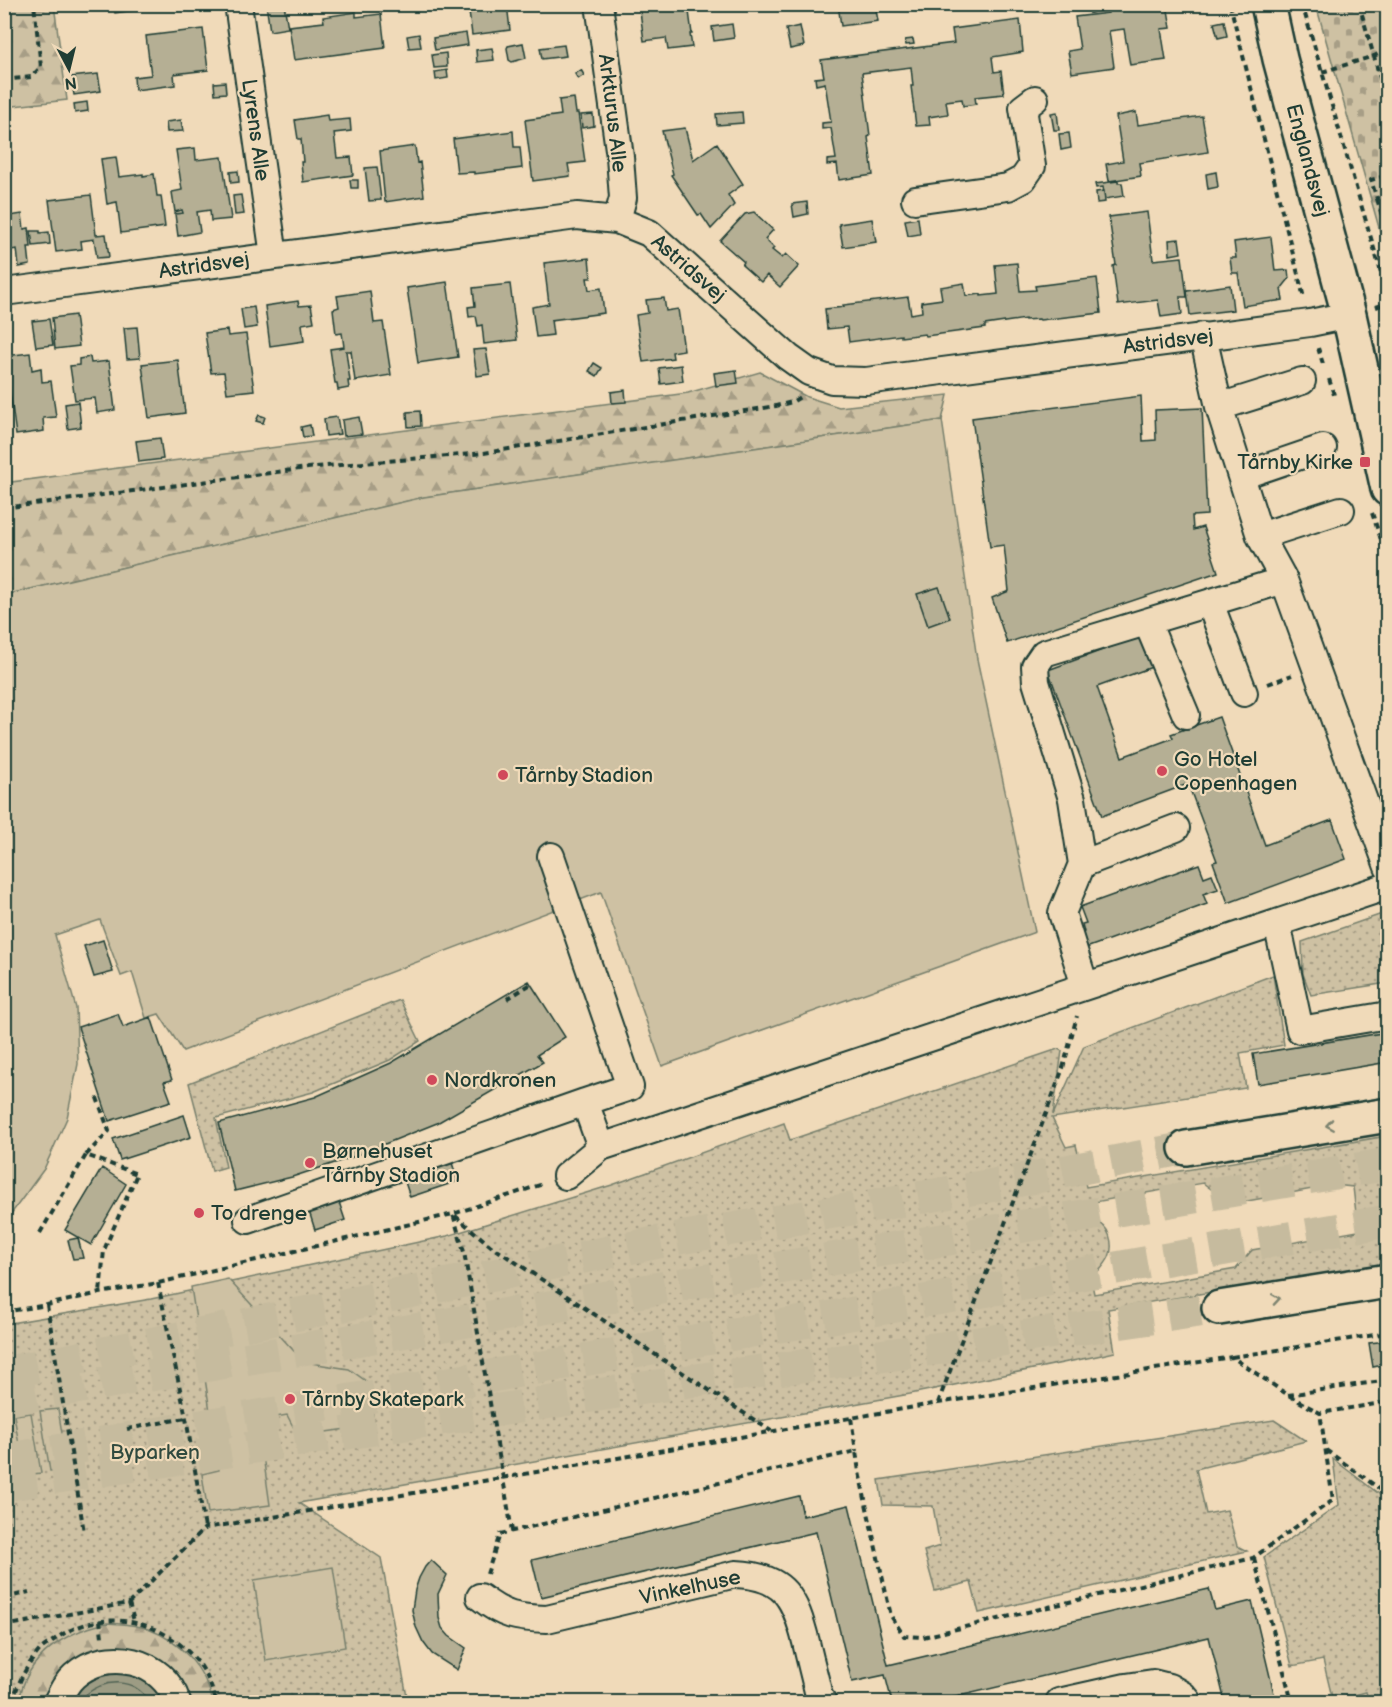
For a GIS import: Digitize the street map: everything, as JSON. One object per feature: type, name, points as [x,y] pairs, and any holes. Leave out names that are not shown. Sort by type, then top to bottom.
[{"type":"main road","name":"Englandsvej","points":[[1268,4],[1283,69],[1349,315],[1378,496]]},
{"type":"main road","name":"Englandsvej","points":[[1349,315],[1388,396]]},
{"type":"main road","points":[[1186,1148],[1388,1116]]},
{"type":"main road","points":[[1219,1308],[1388,1281]]},
{"type":"street","name":"Lyrens Alle","points":[[238,4],[274,256]]},
{"type":"street","name":"Arkturus Alle","points":[[599,4],[620,157],[623,198],[616,220]]},
{"type":"street","points":[[915,200],[1008,187],[1023,178],[1032,166],[1023,108],[1035,99]]},
{"type":"street","name":"Astridsvej","points":[[4,292],[577,216],[616,220],[649,232],[788,357],[809,372],[832,380],[866,381],[1310,323],[1349,315]]},
{"type":"street","points":[[1203,336],[1219,407],[1260,536],[1284,580],[1388,867]]},
{"type":"street","points":[[1219,407],[1302,381]]},
{"type":"street","points":[[1241,476],[1323,448]]},
{"type":"street","points":[[1260,536],[1341,510]]},
{"type":"street","points":[[1085,986],[1062,913],[1082,864],[1072,799],[1036,682],[1035,666],[1044,653],[1284,580]]},
{"type":"street","points":[[1210,603],[1244,693]]},
{"type":"street","points":[[1147,622],[1186,715]]},
{"type":"street","points":[[1082,864],[1176,828]]},
{"type":"street","points":[[248,1220],[630,1087],[551,856]]},
{"type":"street","points":[[566,1176],[601,1147],[1388,886]]},
{"type":"street","points":[[1276,923],[1300,1030],[1388,1015]]},
{"type":"street","points":[[585,1102],[601,1147]]},
{"type":"street","name":"Vinkelhuse","points":[[480,1597],[496,1609],[519,1618],[547,1619],[736,1574],[753,1575],[769,1580],[783,1589],[793,1602],[800,1617],[819,1696],[823,1702]]},
{"type":"street","points":[[57,1702],[64,1687],[75,1674],[90,1665],[106,1660],[122,1659],[139,1663],[154,1671],[166,1682],[177,1702]]},
{"type":"street","points":[[1059,1702],[1138,1684],[1154,1683],[1169,1687],[1183,1695],[1189,1702]]},
{"type":"path","points":[[4,80],[31,77],[41,67],[34,4]]},
{"type":"path","points":[[1230,4],[1310,323],[1325,368]]},
{"type":"path","points":[[1302,4],[1388,296]]},
{"type":"path","points":[[1359,4],[1388,106]]},
{"type":"path","points":[[1322,72],[1374,56],[1388,49]]},
{"type":"path","points":[[1388,187],[1386,175],[1371,180],[1388,235]]},
{"type":"path","points":[[1377,199],[1388,196]]},
{"type":"path","points":[[1329,379],[1336,402]]},
{"type":"path","points":[[4,508],[315,467],[496,451],[776,406],[792,402],[832,380]]},
{"type":"path","points":[[1378,496],[1388,560]]},
{"type":"path","points":[[507,999],[531,984]]},
{"type":"path","points":[[938,1403],[1063,1068],[1085,986]]},
{"type":"path","points":[[40,1233],[86,1155],[109,1131],[96,1095]]},
{"type":"path","points":[[86,1155],[137,1174],[104,1250],[100,1293]]},
{"type":"path","points":[[4,1312],[158,1283],[453,1214],[566,1176]]},
{"type":"path","points":[[453,1214],[491,1246],[772,1431]]},
{"type":"path","points":[[453,1214],[464,1252],[512,1531]]},
{"type":"path","points":[[158,1283],[186,1418],[205,1528]]},
{"type":"path","points":[[47,1305],[84,1533]]},
{"type":"path","points":[[4,1626],[129,1603],[205,1528],[938,1403],[1388,1333]]},
{"type":"path","points":[[1232,1358],[1320,1413],[1388,1402]]},
{"type":"path","points":[[1288,1395],[1388,1380]]},
{"type":"path","points":[[851,1418],[859,1472],[891,1616],[904,1636],[923,1637],[1254,1558],[1333,1500],[1320,1413]]},
{"type":"path","points":[[127,1429],[186,1418]]},
{"type":"path","points":[[1326,1449],[1388,1495]]},
{"type":"path","points":[[480,1597],[500,1534],[856,1451]]},
{"type":"path","points":[[1254,1558],[1292,1702]]},
{"type":"path","points":[[4,1598],[29,1592]]},
{"type":"path","points":[[129,1603],[134,1622]]},
{"type":"path","points":[[12,1702],[21,1677],[40,1650],[68,1630],[100,1620],[134,1622],[172,1637],[201,1666],[217,1702]]},
{"type":"path","points":[[4,1694],[6,1702]]},
{"type":"green space","points":[[4,5],[54,5],[67,100],[5,107]]},
{"type":"green space","points":[[1316,5],[1387,5],[1387,256]]},
{"type":"green space","points":[[760,372],[807,397],[839,407],[948,395],[942,420],[425,497],[5,595],[4,483],[688,393]]},
{"type":"green space","name":"Tårnby Stadion","points":[[942,420],[977,659],[1035,932],[662,1066],[601,892],[183,1051],[159,1014],[146,1018],[132,972],[121,976],[100,920],[55,935],[76,1008],[78,1064],[67,1118],[44,1169],[5,1220],[5,595],[424,497]]},
{"type":"green space","points":[[1387,914],[1387,983],[1311,995],[1303,974],[1302,942]]},
{"type":"green space","name":"Byparken","points":[[1273,975],[1284,1045],[1240,1053],[1246,1088],[1052,1118],[1066,1147],[1076,1145],[1086,1187],[1387,1136],[1387,1263],[1108,1309],[1115,1352],[1097,1356],[910,1394],[299,1503],[381,1558],[408,1702],[5,1702],[5,1324],[151,1299],[447,1236],[612,1185],[784,1123],[790,1140],[1058,1049],[1062,1051],[1053,1115],[1084,1046]],"holes":[[[1203,1183],[1231,1204],[1334,1185],[1353,1187],[1358,1231],[1252,1250],[1236,1269],[1094,1294],[1091,1279],[1108,1260],[1111,1241],[1104,1226],[1091,1220],[1080,1220],[1077,1205]]]},
{"type":"green space","points":[[400,1000],[420,1041],[390,1060],[313,1092],[216,1118],[226,1167],[212,1171],[189,1083]]},
{"type":"green space","name":"Tårnby Skatepark","points":[[228,1279],[304,1362],[349,1369],[370,1384],[374,1425],[298,1436],[287,1415],[258,1420],[270,1505],[208,1513],[202,1474],[219,1470],[191,1287]]},
{"type":"green space","points":[[58,1409],[68,1470],[50,1471],[40,1411]]},
{"type":"green space","points":[[31,1413],[41,1473],[24,1475],[14,1415]]},
{"type":"green space","points":[[1274,1420],[1306,1441],[1196,1469],[1206,1514],[1227,1510],[1237,1546],[1247,1551],[979,1613],[971,1582],[935,1591],[924,1551],[940,1546],[933,1506],[883,1505],[879,1480]]},
{"type":"green space","points":[[1333,1459],[1387,1500],[1387,1702],[1369,1702],[1366,1692],[1333,1701],[1323,1660],[1292,1666],[1264,1557],[1339,1505]]},
{"type":"green space","points":[[333,1567],[345,1647],[266,1661],[254,1580]]},
{"type":"green space","points":[[107,1623],[143,1627],[171,1641],[198,1668],[213,1702],[177,1702],[166,1682],[57,1702],[19,1702],[30,1672],[50,1649],[76,1633]]},
{"type":"water","points":[[106,1669],[140,1677],[153,1686],[164,1702],[76,1702],[68,1699],[73,1688]]},
{"type":"building","points":[[113,4],[177,4],[115,13]]},
{"type":"building","points":[[266,4],[284,4],[288,28],[270,31]]},
{"type":"building","points":[[468,4],[507,4],[510,30],[472,35]]},
{"type":"building","points":[[639,4],[688,4],[692,47],[668,50],[666,38],[644,41]]},
{"type":"building","points":[[838,4],[875,4],[878,21],[841,26]]},
{"type":"building","points":[[938,4],[984,4],[939,10]]},
{"type":"building","points":[[1089,4],[1100,4],[1101,11],[1090,13]]},
{"type":"building","points":[[1107,4],[1124,4],[1119,7],[1119,11],[1167,4],[1171,28],[1161,29],[1166,60],[1130,65],[1124,29],[1109,31],[1114,67],[1072,73],[1068,51],[1080,49],[1075,17],[1108,13]]},
{"type":"building","points":[[1188,4],[1211,4],[1212,7],[1189,11]]},
{"type":"building","points":[[356,12],[356,17],[381,14],[385,48],[294,60],[289,26],[324,22],[323,17]]},
{"type":"building","points":[[1020,20],[1023,52],[992,57],[994,72],[1001,71],[1004,94],[975,97],[976,104],[963,106],[962,99],[946,101],[948,114],[929,117],[930,125],[916,126],[911,67],[862,73],[873,175],[839,180],[837,164],[827,165],[827,160],[836,159],[831,128],[822,129],[822,123],[831,122],[825,83],[816,85],[815,78],[824,77],[821,60],[954,43],[952,29]]},
{"type":"building","points":[[1224,21],[1227,36],[1218,38],[1214,23]]},
{"type":"building","points":[[732,24],[734,38],[714,41],[712,27]]},
{"type":"building","points":[[800,26],[804,46],[790,49],[786,29]]},
{"type":"building","points":[[203,29],[208,70],[174,74],[175,85],[135,90],[134,77],[151,75],[146,36]]},
{"type":"building","points":[[466,33],[468,45],[435,50],[433,38]]},
{"type":"building","points":[[419,34],[421,47],[409,48],[407,36]]},
{"type":"building","points":[[913,39],[914,44],[906,45],[905,40]]},
{"type":"building","points":[[523,43],[526,58],[512,62],[509,60],[508,46]]},
{"type":"building","points":[[564,45],[566,56],[542,59],[540,48]]},
{"type":"building","points":[[492,48],[494,60],[477,62],[476,50]]},
{"type":"building","points":[[446,53],[447,67],[434,68],[432,55]]},
{"type":"building","points":[[447,70],[448,78],[436,80],[435,72]]},
{"type":"building","points":[[581,70],[584,75],[578,79],[575,74]]},
{"type":"building","points":[[98,74],[101,91],[74,95],[71,77]]},
{"type":"building","points":[[225,82],[226,93],[215,94],[214,83]]},
{"type":"building","points":[[574,98],[585,162],[568,164],[570,176],[533,181],[525,120],[561,115],[559,100]]},
{"type":"building","points":[[87,102],[88,111],[75,113],[74,104]]},
{"type":"building","points":[[742,112],[743,123],[717,125],[716,114]]},
{"type":"building","points":[[1057,112],[1059,130],[1054,130],[1051,113]]},
{"type":"building","points":[[1136,112],[1138,125],[1202,116],[1208,152],[1139,163],[1141,176],[1109,181],[1106,164],[1123,161],[1116,116]]},
{"type":"building","points":[[593,114],[594,126],[582,128],[581,115]]},
{"type":"building","points":[[327,115],[328,121],[350,119],[351,131],[334,133],[337,158],[351,157],[353,175],[303,182],[301,139],[298,139],[295,120]]},
{"type":"building","points":[[181,120],[183,131],[167,132],[166,122]]},
{"type":"building","points":[[685,128],[693,160],[717,143],[743,184],[728,195],[734,205],[711,229],[701,214],[698,215],[671,175],[673,174],[662,131]]},
{"type":"building","points":[[513,131],[514,147],[520,147],[522,168],[474,174],[474,172],[457,173],[453,139]]},
{"type":"building","points":[[1069,133],[1071,148],[1061,150],[1059,134]]},
{"type":"building","points":[[415,146],[417,163],[420,162],[424,196],[385,202],[380,151]]},
{"type":"building","points":[[195,148],[196,160],[222,157],[231,219],[211,221],[210,210],[197,212],[200,232],[178,236],[175,214],[183,213],[182,210],[175,212],[172,192],[182,190],[176,150]]},
{"type":"building","points":[[116,157],[119,177],[154,174],[157,196],[161,196],[165,227],[121,233],[117,202],[107,204],[101,159]]},
{"type":"building","points":[[377,167],[381,200],[369,201],[365,168]]},
{"type":"building","points":[[238,171],[239,182],[231,183],[230,172]]},
{"type":"building","points":[[1216,172],[1218,187],[1208,189],[1206,174]]},
{"type":"building","points":[[350,180],[358,180],[358,188],[351,188]]},
{"type":"building","points":[[1118,181],[1122,183],[1124,196],[1105,199],[1103,187],[1096,188],[1095,184]]},
{"type":"building","points":[[1104,191],[1105,202],[1097,203],[1096,192]]},
{"type":"building","points":[[91,195],[96,235],[106,234],[109,257],[97,258],[94,239],[81,241],[82,249],[56,252],[49,200]]},
{"type":"building","points":[[241,195],[244,214],[235,215],[233,196]]},
{"type":"building","points":[[807,202],[808,214],[794,217],[792,204]]},
{"type":"building","points":[[754,212],[773,230],[765,239],[774,248],[772,250],[782,258],[786,254],[799,266],[780,287],[767,275],[761,282],[742,265],[744,262],[720,241],[745,214]]},
{"type":"building","points":[[1147,212],[1153,260],[1182,257],[1187,297],[1180,297],[1182,314],[1161,317],[1158,300],[1118,305],[1113,266],[1116,265],[1109,217]]},
{"type":"building","points":[[22,214],[24,229],[29,228],[30,265],[19,267],[17,249],[4,251],[4,217]]},
{"type":"building","points":[[918,218],[920,234],[908,236],[905,220]]},
{"type":"building","points":[[872,219],[876,242],[843,247],[839,224]]},
{"type":"building","points":[[31,231],[49,232],[50,244],[33,246]]},
{"type":"building","points":[[1271,237],[1275,271],[1288,270],[1289,279],[1281,289],[1283,300],[1243,306],[1238,273],[1232,273],[1230,258],[1236,258],[1234,242]]},
{"type":"building","points":[[1179,239],[1181,253],[1170,255],[1169,240]]},
{"type":"building","points":[[589,258],[591,278],[587,278],[589,290],[601,288],[604,313],[551,320],[553,335],[536,337],[532,307],[549,304],[544,263]]},
{"type":"building","points":[[1017,263],[1020,291],[1036,290],[1035,286],[1097,278],[1101,313],[1040,320],[1025,319],[985,325],[985,328],[926,336],[925,334],[901,337],[901,335],[849,342],[847,327],[827,329],[825,309],[844,307],[843,305],[908,297],[911,314],[922,312],[921,302],[942,299],[940,287],[964,283],[966,296],[998,294],[995,265]]},
{"type":"building","points":[[447,282],[458,357],[418,363],[407,288]]},
{"type":"building","points":[[510,284],[517,340],[484,344],[482,325],[478,326],[476,316],[469,317],[468,307],[475,306],[473,288]]},
{"type":"building","points":[[1230,285],[1233,310],[1190,315],[1187,291]]},
{"type":"building","points":[[370,291],[374,323],[383,322],[391,375],[355,381],[351,351],[346,351],[349,388],[338,390],[330,349],[344,347],[342,333],[336,334],[333,309],[339,307],[337,296]]},
{"type":"building","points":[[664,298],[666,311],[678,309],[684,350],[672,352],[673,358],[643,362],[636,315],[648,313],[646,300]]},
{"type":"building","points":[[298,301],[299,306],[311,305],[314,322],[302,324],[304,341],[270,346],[265,306]]},
{"type":"building","points":[[254,307],[257,327],[244,329],[241,309]]},
{"type":"building","points":[[75,315],[79,346],[55,349],[52,318]]},
{"type":"building","points":[[49,319],[53,345],[36,347],[32,321]]},
{"type":"building","points":[[137,327],[140,358],[127,359],[124,328]]},
{"type":"building","points":[[227,330],[228,336],[246,334],[254,390],[227,393],[224,372],[211,373],[205,333]]},
{"type":"building","points":[[486,349],[490,374],[477,376],[473,350]]},
{"type":"building","points":[[30,353],[32,370],[41,368],[42,382],[51,381],[56,417],[43,418],[44,431],[16,435],[5,356]]},
{"type":"building","points":[[90,357],[91,363],[109,361],[115,410],[97,413],[95,398],[75,400],[70,366],[79,365],[79,359]]},
{"type":"building","points":[[178,360],[185,413],[149,418],[142,364]]},
{"type":"building","points":[[594,363],[602,368],[597,376],[589,371]]},
{"type":"building","points":[[681,365],[683,381],[661,384],[659,368]]},
{"type":"building","points":[[736,370],[738,383],[716,386],[714,373]]},
{"type":"building","points":[[625,390],[626,402],[612,403],[611,392]]},
{"type":"building","points":[[1141,396],[1143,441],[1156,440],[1155,410],[1202,408],[1207,515],[1192,516],[1193,530],[1203,527],[1218,572],[1007,643],[992,598],[1009,591],[1004,545],[990,547],[972,418]]},
{"type":"building","points":[[78,402],[81,427],[68,429],[65,404]]},
{"type":"building","points":[[420,411],[421,426],[408,427],[407,412]]},
{"type":"building","points":[[259,415],[265,417],[263,423],[256,421]]},
{"type":"building","points":[[337,417],[340,434],[326,436],[324,419]]},
{"type":"building","points":[[359,417],[362,434],[344,436],[342,420]]},
{"type":"building","points":[[310,425],[312,436],[303,437],[301,427]]},
{"type":"building","points":[[160,438],[163,459],[139,462],[136,441]]},
{"type":"building","points":[[939,587],[950,618],[928,626],[917,594]]},
{"type":"building","name":"Go Hotel Copenhagen","points":[[1141,636],[1152,667],[1097,687],[1122,757],[1173,738],[1171,734],[1219,717],[1265,845],[1332,820],[1346,859],[1228,903],[1213,862],[1217,861],[1188,784],[1102,816],[1048,670]]},
{"type":"building","points":[[1199,864],[1204,877],[1212,874],[1218,889],[1203,894],[1207,904],[1086,948],[1081,933],[1084,932],[1082,924],[1086,923],[1080,907]]},
{"type":"building","points":[[103,940],[113,972],[94,977],[84,946]]},
{"type":"building","name":"Nordkronen","points":[[529,981],[565,1037],[537,1055],[543,1062],[437,1123],[350,1158],[292,1177],[235,1191],[219,1123],[315,1097],[391,1063]]},
{"type":"building","points":[[118,1014],[123,1027],[151,1017],[172,1080],[164,1082],[171,1101],[109,1121],[78,1027]]},
{"type":"building","points":[[1388,1032],[1388,1062],[1258,1084],[1253,1054]]},
{"type":"building","points":[[184,1115],[191,1137],[120,1160],[113,1139]]},
{"type":"building","points":[[451,1160],[458,1181],[410,1197],[403,1176]]},
{"type":"building","points":[[102,1168],[126,1184],[91,1245],[65,1230]]},
{"type":"building","points":[[338,1199],[345,1220],[315,1230],[308,1208]]},
{"type":"building","points":[[78,1238],[83,1258],[73,1259],[68,1240]]},
{"type":"building","points":[[1388,1341],[1388,1364],[1373,1367],[1369,1343]]},
{"type":"building","points":[[799,1496],[803,1516],[849,1505],[888,1665],[1209,1589],[1215,1610],[1252,1601],[1276,1702],[1225,1702],[1209,1637],[934,1702],[892,1702],[885,1675],[852,1682],[816,1532],[541,1597],[532,1560]]},
{"type":"building","points":[[431,1560],[447,1575],[438,1594],[439,1618],[442,1628],[466,1648],[457,1670],[432,1654],[416,1627],[412,1610],[415,1590],[419,1578]]},
{"type":"tunnel","points":[[4,1373],[679,1238],[1000,1184],[1186,1148]]},
{"type":"tunnel","points":[[4,1400],[1388,1164]]},
{"type":"tunnel","points":[[4,1460],[1388,1221]]},
{"type":"tunnel","points":[[4,1485],[723,1376],[973,1344],[1219,1308]]},
{"type":"place","name":"Tårnby Kirke","points":[[1365,462]]},
{"type":"place","name":"Go Hotel Copenhagen","points":[[1162,771]]},
{"type":"place","name":"Tårnby Stadion","points":[[503,775]]},
{"type":"place","name":"Nordkronen","points":[[432,1080]]},
{"type":"place","name":"Børnehuset Tårnby Stadion","points":[[310,1163]]},
{"type":"place","name":"To drenge","points":[[199,1213]]},
{"type":"place","name":"Tårnby Skatepark","points":[[290,1399]]}]
